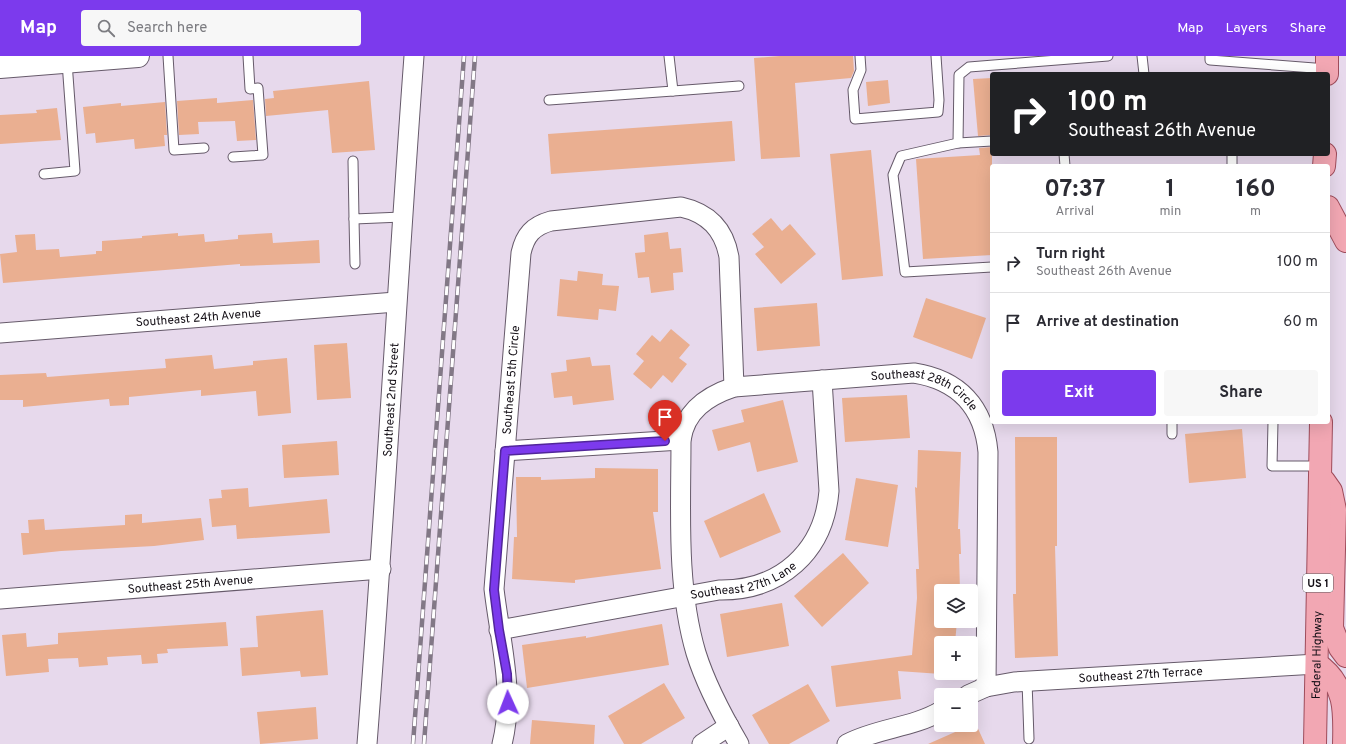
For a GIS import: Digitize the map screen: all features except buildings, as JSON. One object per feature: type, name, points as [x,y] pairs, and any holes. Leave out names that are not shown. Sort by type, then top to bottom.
[{"type":"main road","points":[[1330,211],[1346,241]]},
{"type":"main road","name":"Federal Highway","points":[[1315,744],[1321,424]]},
{"type":"main road","points":[[1320,469],[1331,491],[1335,510],[1332,628],[1340,648],[1346,656]]},
{"type":"main road","points":[[1317,664],[1332,677],[1340,690],[1345,703],[1344,744]]},
{"type":"street","points":[[0,67],[61,60],[138,56]]},
{"type":"street","name":"Southeast 2nd Street","points":[[367,744],[414,56]]},
{"type":"street","name":"Southeast 5th Circle","points":[[502,744],[508,703],[507,674],[494,590],[520,253],[523,242],[530,232],[540,224],[551,221],[681,207],[704,215],[714,223],[722,233],[727,244],[729,257],[734,387]]},
{"type":"street","name":"Southeast 24th Avenue","points":[[0,333],[396,302]]},
{"type":"street","name":"Southeast 28th Circle","points":[[739,744],[729,726],[697,654],[685,596],[682,571],[682,429],[696,408],[717,393],[734,387],[914,373],[939,379],[956,389],[971,403],[984,426],[988,452],[986,687]]},
{"type":"street","name":"Southeast 27th Lane","points":[[499,630],[719,590],[744,589],[768,582],[785,572],[800,560],[815,540],[825,516],[828,491],[822,380]]},
{"type":"street","points":[[505,451],[681,440]]},
{"type":"street","name":"Southeast 25th Avenue","points":[[0,599],[380,569]]},
{"type":"street","name":"Southeast 27th Terrace","points":[[978,691],[986,687],[1027,681],[1317,664]]},
{"type":"street","points":[[847,744],[873,733],[911,724],[934,713]]},
{"type":"street","points":[[702,744],[729,726]]},
{"type":"lane","points":[[168,56],[174,150],[204,148]]},
{"type":"lane","points":[[232,157],[262,155],[258,88],[250,89],[248,56]]},
{"type":"lane","points":[[670,56],[673,91]]},
{"type":"lane","points":[[860,56],[861,70],[853,90],[855,119],[938,112],[939,100],[936,56]]},
{"type":"lane","points":[[958,143],[959,75],[969,67],[1108,56]]},
{"type":"lane","points":[[1142,56],[1144,72]]},
{"type":"lane","points":[[1210,56],[1210,60],[1327,66]]},
{"type":"lane","points":[[44,174],[75,171],[61,60]]},
{"type":"lane","points":[[549,100],[739,86]]},
{"type":"lane","points":[[990,141],[958,143],[902,156],[893,175],[905,272],[990,267]]},
{"type":"lane","points":[[353,161],[355,264]]},
{"type":"lane","points":[[354,219],[402,217]]},
{"type":"lane","points":[[1172,424],[1172,434]]},
{"type":"lane","points":[[1272,424],[1272,466],[1320,469]]},
{"type":"lane","points":[[1027,681],[1029,739]]},
{"type":"railway","points":[[413,744],[464,56]]},
{"type":"railway","points":[[424,744],[475,56]]},
{"type":"route","points":[[508,703],[507,674],[494,590],[505,451],[665,441]]}]
